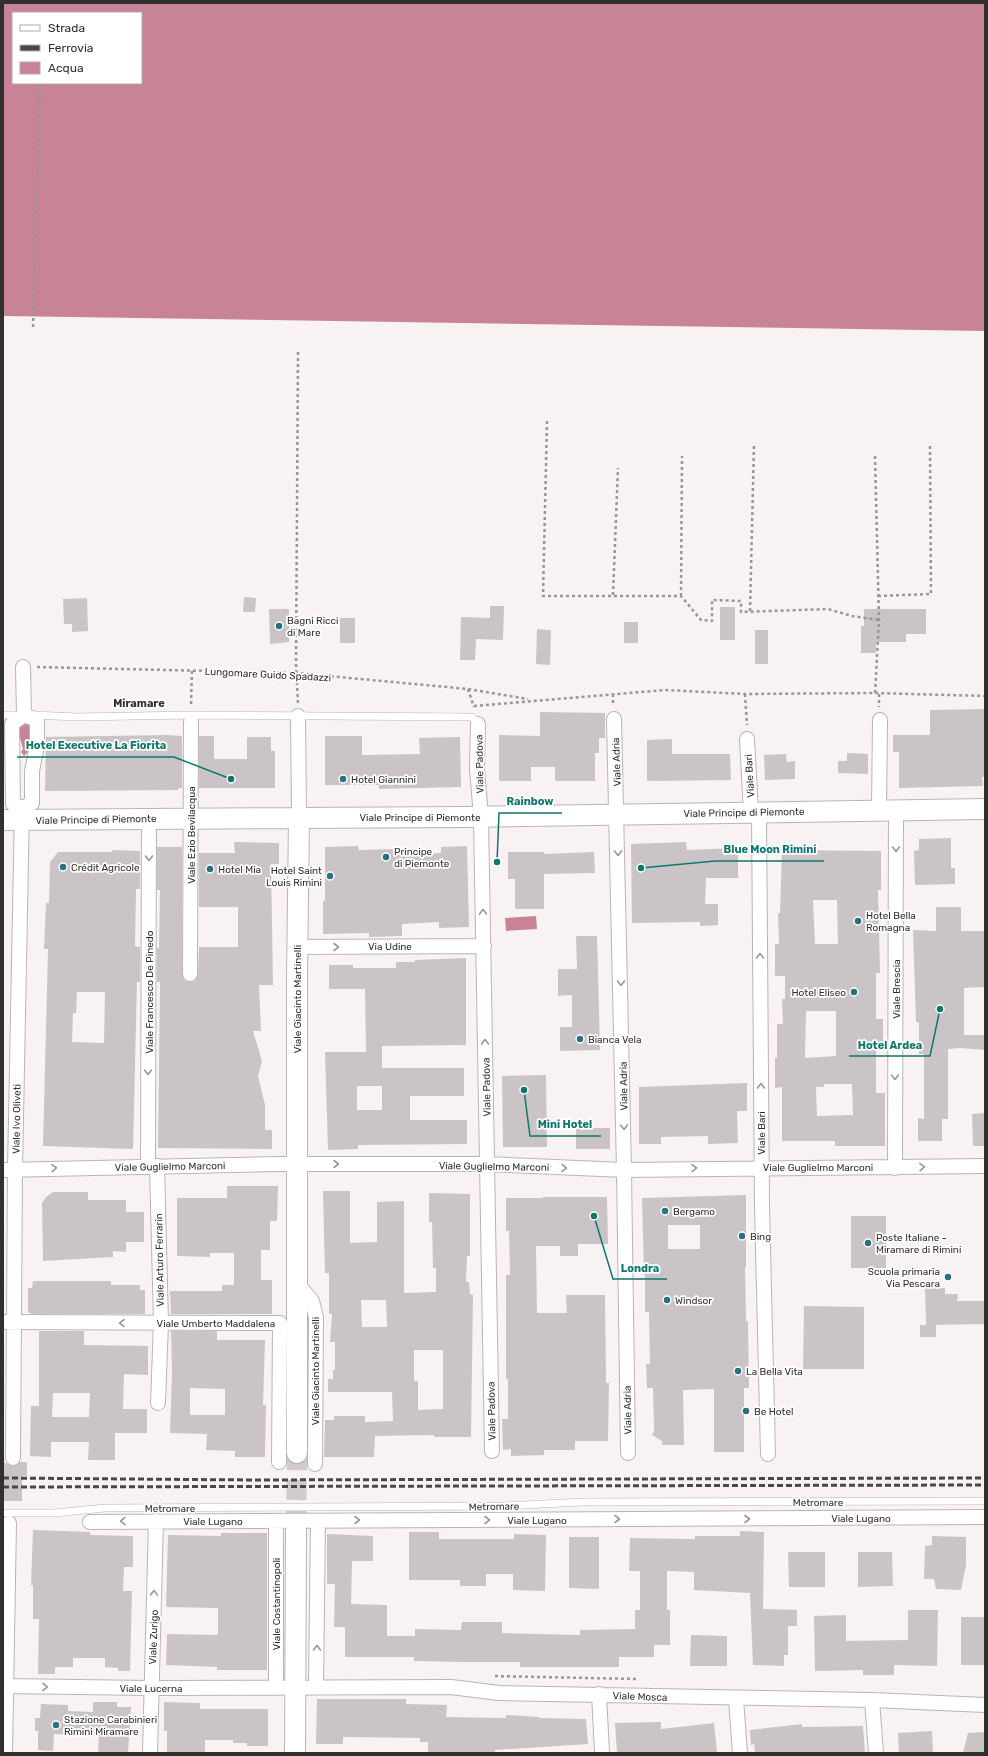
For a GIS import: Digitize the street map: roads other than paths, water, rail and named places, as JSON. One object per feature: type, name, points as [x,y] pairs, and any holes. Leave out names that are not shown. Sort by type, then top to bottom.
[{"type":"street","points":[[24,667],[24,715]]},
{"type":"street","points":[[24,715],[37,720],[37,746],[32,780],[32,803],[22,814],[13,804],[12,724],[24,715]]},
{"type":"street","name":"Viale Giacinto Martinelli","points":[[296,1453],[297,947],[299,817],[298,716]]},
{"type":"street","name":"Viale Ezio Bevilacqua","points":[[190,974],[192,818],[191,718]]},
{"type":"street","name":"Viale Adria","points":[[614,719],[624,1170],[628,1453]]},
{"type":"street","name":"Viale Brescia","points":[[880,720],[888,811],[895,1168]]},
{"type":"street","name":"Viale Padova","points":[[478,724],[477,769],[481,817],[484,946],[492,1451]]},
{"type":"street","name":"Viale Bari","points":[[747,739],[755,812],[768,1454]]},
{"type":"street","points":[[13,781],[22,769],[27,770],[32,780]]},
{"type":"street","name":"Viale Principe di Piemonte","points":[[3,820],[22,814],[149,819],[481,817],[985,809]]},
{"type":"street","name":"Viale Ivo Oliveti","points":[[12,1458],[8,1321],[9,1170],[22,814]]},
{"type":"street","name":"Viale Francesco De Pinedo","points":[[149,819],[152,1166]]},
{"type":"street","name":"Via Udine","points":[[297,947],[484,946]]},
{"type":"street","name":"Viale Guglielmo Marconi","points":[[9,1170],[152,1166],[487,1164],[624,1170],[762,1167],[895,1168],[985,1166]]},
{"type":"street","name":"Viale Arturo Ferrarin","points":[[152,1166],[160,1323],[158,1403]]},
{"type":"street","name":"Viale Giacinto Martinelli","points":[[296,1283],[312,1301],[316,1317],[315,1464]]},
{"type":"street","name":"Viale Umberto Maddalena","points":[[8,1321],[280,1323],[279,1462]]},
{"type":"street","name":"Viale Lugano","points":[[90,1522],[985,1517]]},
{"type":"street","points":[[5,1753],[6,1518]]},
{"type":"street","name":"Viale Zurigo","points":[[150,1753],[156,1521]]},
{"type":"street","name":"Viale Costantinopoli","points":[[276,1521],[286,1688],[295,1753]]},
{"type":"street","points":[[316,1687],[318,1521]]},
{"type":"street","points":[[286,1688],[296,1530]]},
{"type":"street","name":"Viale Lucerna","points":[[5,1686],[286,1688]]},
{"type":"street","name":"Viale Mosca","points":[[286,1688],[451,1687],[499,1693],[599,1694],[736,1699],[872,1700],[985,1705]]},
{"type":"street","points":[[599,1694],[602,1753]]},
{"type":"street","points":[[736,1699],[740,1753]]},
{"type":"street","points":[[872,1700],[876,1753]]},
{"type":"lane","points":[[3,715],[191,718],[298,716],[472,717],[478,724]]},
{"type":"lane","name":"Metromare","points":[[6,1518],[105,1508],[504,1506],[590,1502],[985,1501]]},
{"type":"water","points":[[3,3],[985,3],[985,331],[3,316]]},
{"type":"water","points":[[25,724],[33,726],[30,730],[31,735],[29,738],[30,742],[28,744],[29,748],[27,749],[28,752],[24,756],[21,752],[23,749],[17,726]]},
{"type":"water","points":[[536,916],[537,929],[506,931],[505,918]]},
{"type":"tunnel","points":[[296,1530],[297,1453]]},
{"type":"railway","points":[[3,1478],[254,1480],[985,1478]]},
{"type":"railway","points":[[3,1487],[985,1485]]},
{"type":"place","name":"Bagni Ricci di Mare","points":[[279,626]]},
{"type":"place","name":"Hotel Executive La Fiorita","points":[[231,779]]},
{"type":"place","name":"Hotel Giannini","points":[[343,779]]},
{"type":"place","name":"Principe di Piemonte","points":[[386,857]]},
{"type":"place","name":"Rainbow","points":[[497,862]]},
{"type":"place","name":"Crédit Agricole","points":[[63,867]]},
{"type":"place","name":"Blue Moon Rimini","points":[[641,868]]},
{"type":"place","name":"Hotel Mia","points":[[210,869]]},
{"type":"place","name":"Hotel Saint Louis Rimini","points":[[330,876]]},
{"type":"place","name":"Hotel Bella Romagna","points":[[858,921]]},
{"type":"place","name":"Hotel Eliseo","points":[[854,992]]},
{"type":"place","name":"Hotel Ardea","points":[[940,1009]]},
{"type":"place","name":"Bianca Vela","points":[[580,1039]]},
{"type":"place","name":"Mini Hotel","points":[[524,1090]]},
{"type":"place","name":"Bergamo","points":[[665,1211]]},
{"type":"place","name":"Londra","points":[[594,1216]]},
{"type":"place","name":"Bing","points":[[742,1236]]},
{"type":"place","name":"Poste Italiane - Miramare di Rimini","points":[[868,1243]]},
{"type":"place","name":"Scuola primaria Via Pescara","points":[[948,1277]]},
{"type":"place","name":"Windsor","points":[[667,1300]]},
{"type":"place","name":"La Bella Vita","points":[[738,1371]]},
{"type":"place","name":"Be Hotel","points":[[746,1411]]},
{"type":"place","name":"Stazione Carabinieri Rimini Miramare","points":[[56,1725]]},
{"type":"district","name":"Miramare","points":[[139,703]]}]
